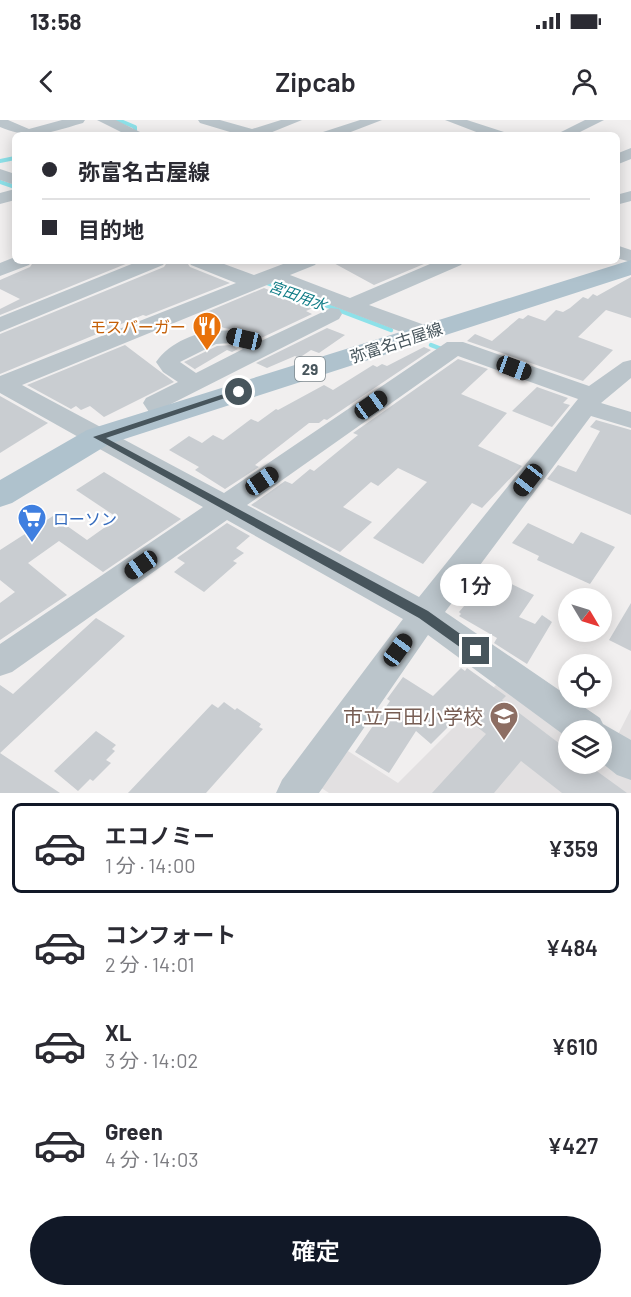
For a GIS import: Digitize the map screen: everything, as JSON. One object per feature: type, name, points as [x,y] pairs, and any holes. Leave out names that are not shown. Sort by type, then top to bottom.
[{"type":"main road","name":"弥富名古屋線","points":[[0,495],[98,437],[631,267]]},
{"type":"street","points":[[36,132],[78,120]]},
{"type":"street","points":[[104,120],[132,132]]},
{"type":"street","points":[[262,132],[295,120]]},
{"type":"street","points":[[337,132],[375,120]]},
{"type":"street","points":[[452,120],[487,132]]},
{"type":"street","points":[[461,132],[492,120]]},
{"type":"street","points":[[569,132],[597,120]]},
{"type":"street","points":[[213,121],[245,132]]},
{"type":"street","points":[[0,122],[13,132]]},
{"type":"street","points":[[0,270],[15,264]]},
{"type":"street","points":[[0,325],[149,264]]},
{"type":"street","points":[[210,264],[263,277],[341,309],[425,333]]},
{"type":"street","points":[[1,384],[300,264]]},
{"type":"street","points":[[164,416],[155,404],[341,309],[447,264]]},
{"type":"street","points":[[196,383],[171,367],[168,362],[174,354],[213,336],[244,339],[259,351]]},
{"type":"street","points":[[0,662],[454,347],[592,398],[631,420]]},
{"type":"street","points":[[296,793],[424,615],[592,398],[631,367]]},
{"type":"street","points":[[1,384],[424,615],[573,720]]},
{"type":"street","points":[[592,398],[631,404]]},
{"type":"street","points":[[612,748],[631,762]]},
{"type":"shaded area","name":"市立戸田小学校","points":[[500,681],[558,722],[558,774],[612,774],[612,746],[631,709],[631,793],[329,793],[320,787],[348,751],[398,783]]},
{"type":"building","points":[[32,264],[126,264],[0,315],[0,309],[20,299],[0,289],[0,280]]},
{"type":"building","points":[[166,264],[188,264],[190,267],[230,283],[146,316],[143,315],[0,374],[0,334],[164,267]]},
{"type":"building","points":[[336,264],[424,264],[374,285]]},
{"type":"building","points":[[631,277],[631,318],[606,310],[578,337],[613,350],[583,381],[467,341],[475,334],[492,341],[519,318],[523,319],[528,315],[545,321],[556,310],[563,312],[583,297],[588,299],[593,294],[597,296]]},
{"type":"building","points":[[264,288],[313,308],[306,311],[312,314],[261,338],[249,332],[224,328],[197,316]]},
{"type":"building","points":[[327,328],[345,335],[319,353],[311,350],[299,358],[295,356],[267,368],[256,363]]},
{"type":"building","points":[[125,345],[174,382],[104,417],[90,406],[81,410],[76,406],[71,409],[27,385]]},
{"type":"building","points":[[231,345],[238,349],[232,352],[227,350],[196,370],[184,362],[217,346]]},
{"type":"building","points":[[424,347],[431,350],[327,420],[309,423],[255,465],[259,467],[225,489],[195,470],[199,467],[169,450],[189,436],[202,443],[213,435],[223,440],[251,419],[258,422],[276,409],[324,385],[333,390],[373,365],[387,366]]},
{"type":"building","points":[[458,359],[488,369],[461,394],[507,413],[478,446],[522,466],[482,508],[472,503],[423,564],[373,538],[427,482],[398,468],[378,486],[371,482],[343,507],[372,522],[340,552],[251,505],[285,481],[292,484],[310,469],[314,471],[358,435],[353,433]]},
{"type":"building","points":[[537,387],[568,398],[563,403],[570,405],[552,427],[512,411]]},
{"type":"building","points":[[0,396],[48,423],[0,453]]},
{"type":"building","points":[[596,420],[631,430],[631,515],[547,479],[558,465],[576,472],[600,431],[590,427]]},
{"type":"building","points":[[104,472],[181,519],[103,572],[59,541],[28,563],[67,595],[0,640],[0,603],[15,592],[0,580],[0,550],[53,516],[87,540],[118,518],[76,490]]},
{"type":"building","points":[[227,523],[250,536],[236,548],[244,553],[233,561],[237,563],[204,592],[174,572],[185,563],[177,558]]},
{"type":"building","points":[[528,523],[573,544],[581,532],[615,547],[590,584],[537,560],[539,556],[512,543]]},
{"type":"building","points":[[499,578],[534,595],[519,617],[535,624],[542,615],[552,622],[527,664],[494,643],[497,638],[459,616],[461,614],[459,612],[475,593],[480,595],[488,584],[492,586]]},
{"type":"building","points":[[631,603],[631,651],[612,642],[612,635]]},
{"type":"building","points":[[96,618],[125,636],[0,753],[0,685],[13,694]]},
{"type":"building","points":[[461,668],[465,671],[467,668],[506,696],[502,700],[558,742],[558,774],[601,774],[627,793],[562,793],[521,761],[494,793],[432,793],[486,734],[461,714],[431,744],[416,731],[389,773],[355,752],[390,701],[387,699],[403,677],[433,696]]},
{"type":"building","points":[[224,702],[261,724],[259,727],[263,729],[206,793],[128,793],[212,704],[218,708]]},
{"type":"building","points":[[96,731],[116,745],[112,749],[115,751],[106,760],[111,763],[93,781],[90,779],[78,791],[54,771]]},
{"type":"building","points":[[0,753],[60,793],[0,793]]},
{"type":"waterway","points":[[118,120],[135,127],[135,130]]},
{"type":"waterway","points":[[0,161],[12,159]]},
{"type":"waterway","name":"宮田用水","points":[[0,182],[12,186]]},
{"type":"waterway","name":"宮田用水","points":[[262,281],[391,330]]},
{"type":"waterway","name":"宮田用水","points":[[431,345],[444,350]]},
{"type":"place","name":"モスバーガー","points":[[207,352]]},
{"type":"place","name":"ローソン","points":[[32,544]]},
{"type":"place","name":"市立戸田小学校","points":[[504,742]]},
{"type":"route","points":[[239,392],[98,437],[424,615],[476,651]]}]
